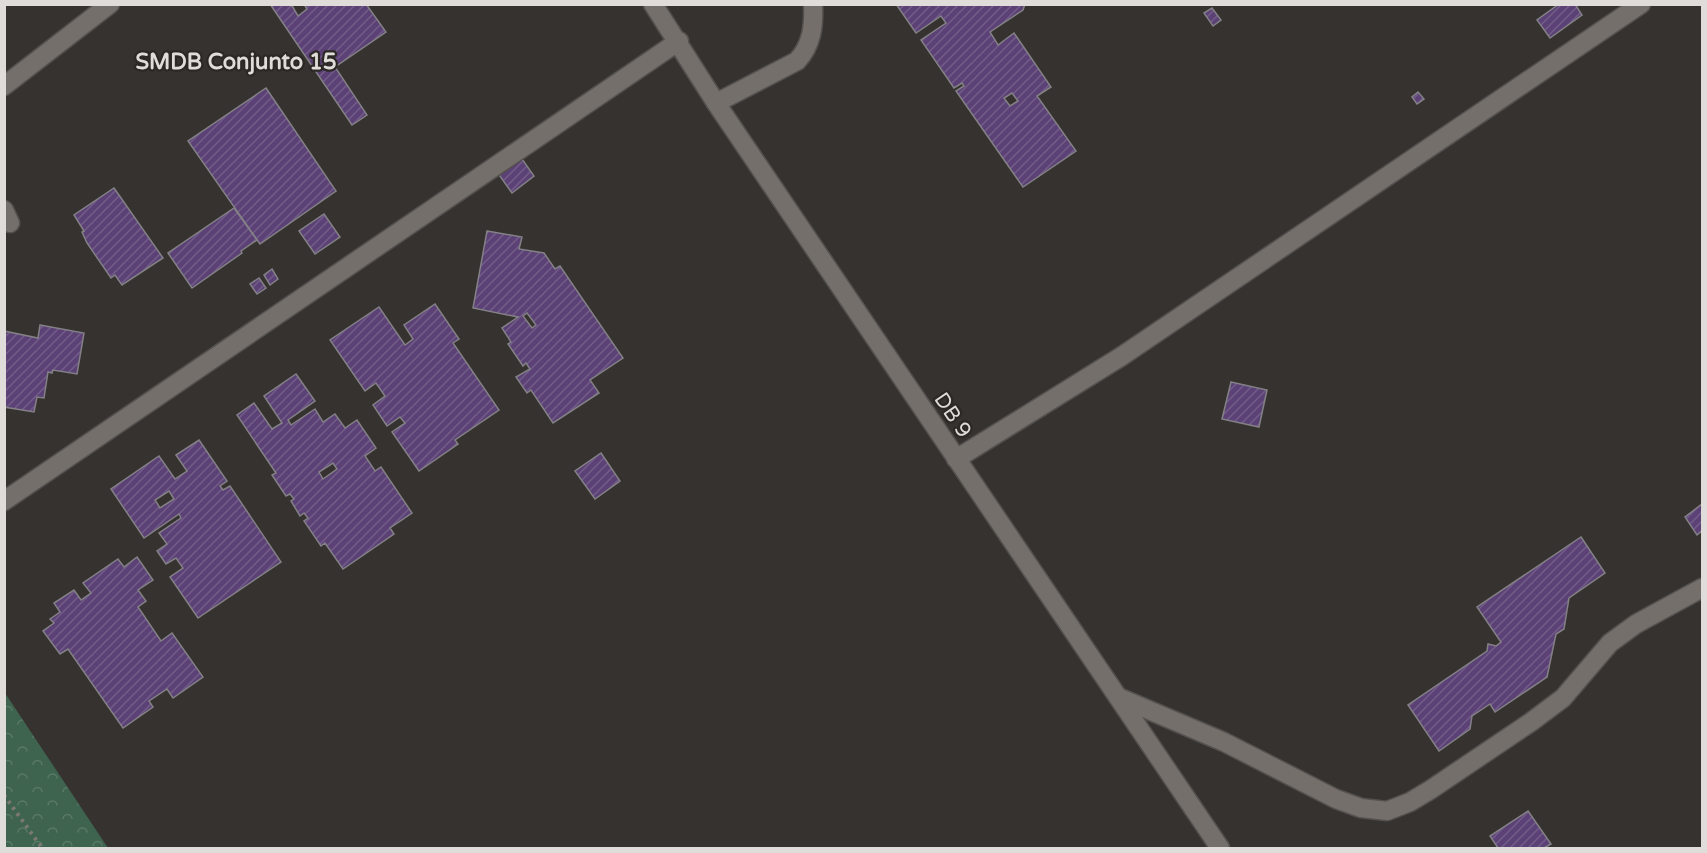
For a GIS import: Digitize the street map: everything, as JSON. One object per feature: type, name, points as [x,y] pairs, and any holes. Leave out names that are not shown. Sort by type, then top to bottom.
[{"type":"street","points":[[4,86],[110,4]]},
{"type":"street","name":"DB 9","points":[[653,4],[679,41],[716,103],[1220,849]]},
{"type":"street","points":[[716,103],[797,61],[806,52],[814,23],[813,4]]},
{"type":"street","points":[[956,459],[1122,356],[1641,4]]},
{"type":"street","points":[[4,501],[679,41]]},
{"type":"street","points":[[1118,697],[1224,742],[1336,799],[1361,808],[1387,811],[1410,802],[1430,790],[1531,722],[1563,698],[1610,643],[1636,624],[1702,588]]},
{"type":"path","points":[[4,795],[42,849]]},
{"type":"green space","points":[[5,693],[108,848],[5,848]]},
{"type":"building","points":[[270,4],[291,4],[298,16],[307,9],[304,4],[366,4],[386,32],[335,67],[367,115],[352,125]]},
{"type":"building","points":[[896,4],[1025,4],[1023,10],[990,32],[998,45],[1014,33],[1051,87],[1037,96],[1076,151],[1023,187],[956,91],[964,86],[962,83],[954,88],[921,40],[946,23],[941,16],[916,33]],"holes":[[[1012,93],[1018,101],[1010,106],[1004,98]]]},
{"type":"building","points":[[1559,4],[1575,4],[1582,15],[1550,38],[1537,20]]},
{"type":"building","points":[[1212,8],[1221,20],[1213,26],[1204,13]]},
{"type":"building","points":[[266,88],[336,191],[260,244],[188,141]]},
{"type":"building","points":[[1418,92],[1424,99],[1417,104],[1412,97]]},
{"type":"building","points":[[515,149],[534,176],[512,193],[495,169]]},
{"type":"building","points":[[114,188],[163,258],[122,285],[115,275],[111,278],[87,243],[82,232],[84,231],[74,215]]},
{"type":"building","points":[[234,208],[257,240],[192,288],[168,253]]},
{"type":"building","points":[[324,214],[340,237],[315,254],[299,231]]},
{"type":"building","points":[[487,231],[522,237],[519,249],[544,253],[555,269],[560,266],[623,358],[590,380],[599,393],[553,423],[531,390],[527,393],[516,377],[530,369],[526,363],[523,366],[508,344],[511,342],[502,328],[518,317],[473,308]],"holes":[[[527,313],[536,325],[532,328],[523,316]]]},
{"type":"building","points":[[272,269],[278,279],[270,285],[264,275]]},
{"type":"building","points":[[259,278],[266,288],[257,294],[250,284]]},
{"type":"building","points":[[435,304],[459,339],[453,343],[499,410],[455,440],[458,444],[419,471],[392,432],[405,423],[400,417],[387,426],[373,405],[385,396],[376,383],[365,391],[330,340],[379,307],[405,345],[413,339],[404,325]]},
{"type":"building","points":[[40,325],[84,333],[77,374],[53,370],[52,373],[48,372],[44,398],[37,397],[34,412],[4,407],[4,331],[38,338]]},
{"type":"building","points":[[296,374],[315,401],[288,420],[291,425],[315,409],[323,422],[335,414],[345,428],[357,420],[376,448],[365,456],[375,471],[381,467],[412,513],[390,528],[394,534],[343,569],[325,543],[321,546],[304,521],[308,518],[304,513],[300,516],[291,501],[294,499],[290,494],[286,496],[272,475],[276,473],[237,415],[254,403],[272,429],[282,423],[264,396]],"holes":[[[333,463],[337,469],[323,479],[319,472]]]},
{"type":"building","points":[[1231,382],[1267,390],[1259,427],[1222,419]]},
{"type":"building","points":[[199,440],[227,481],[220,486],[223,490],[230,486],[281,562],[198,618],[170,577],[183,568],[176,558],[166,564],[157,551],[167,544],[159,533],[181,518],[179,514],[144,538],[111,489],[159,456],[175,479],[187,471],[176,455]],"holes":[[[169,491],[174,499],[160,508],[155,500]]]},
{"type":"building","points":[[601,453],[620,481],[595,499],[575,471]]},
{"type":"building","points":[[1702,504],[1702,531],[1697,535],[1685,517]]},
{"type":"building","points":[[1581,537],[1605,573],[1569,598],[1564,629],[1556,634],[1547,677],[1495,712],[1490,704],[1472,716],[1470,729],[1439,751],[1408,705],[1487,651],[1488,644],[1496,646],[1501,642],[1477,607]]},
{"type":"building","points":[[137,557],[153,580],[138,590],[146,601],[138,607],[161,641],[172,633],[203,677],[173,698],[167,689],[149,701],[153,707],[123,728],[68,649],[60,654],[43,631],[54,623],[50,619],[60,612],[54,603],[74,590],[81,600],[91,593],[83,583],[118,559],[124,567]]},
{"type":"building","points":[[1528,811],[1551,844],[1544,848],[1498,848],[1490,836]]},
{"type":"district","name":"SMDB Conjunto 15","points":[[236,61]]}]
